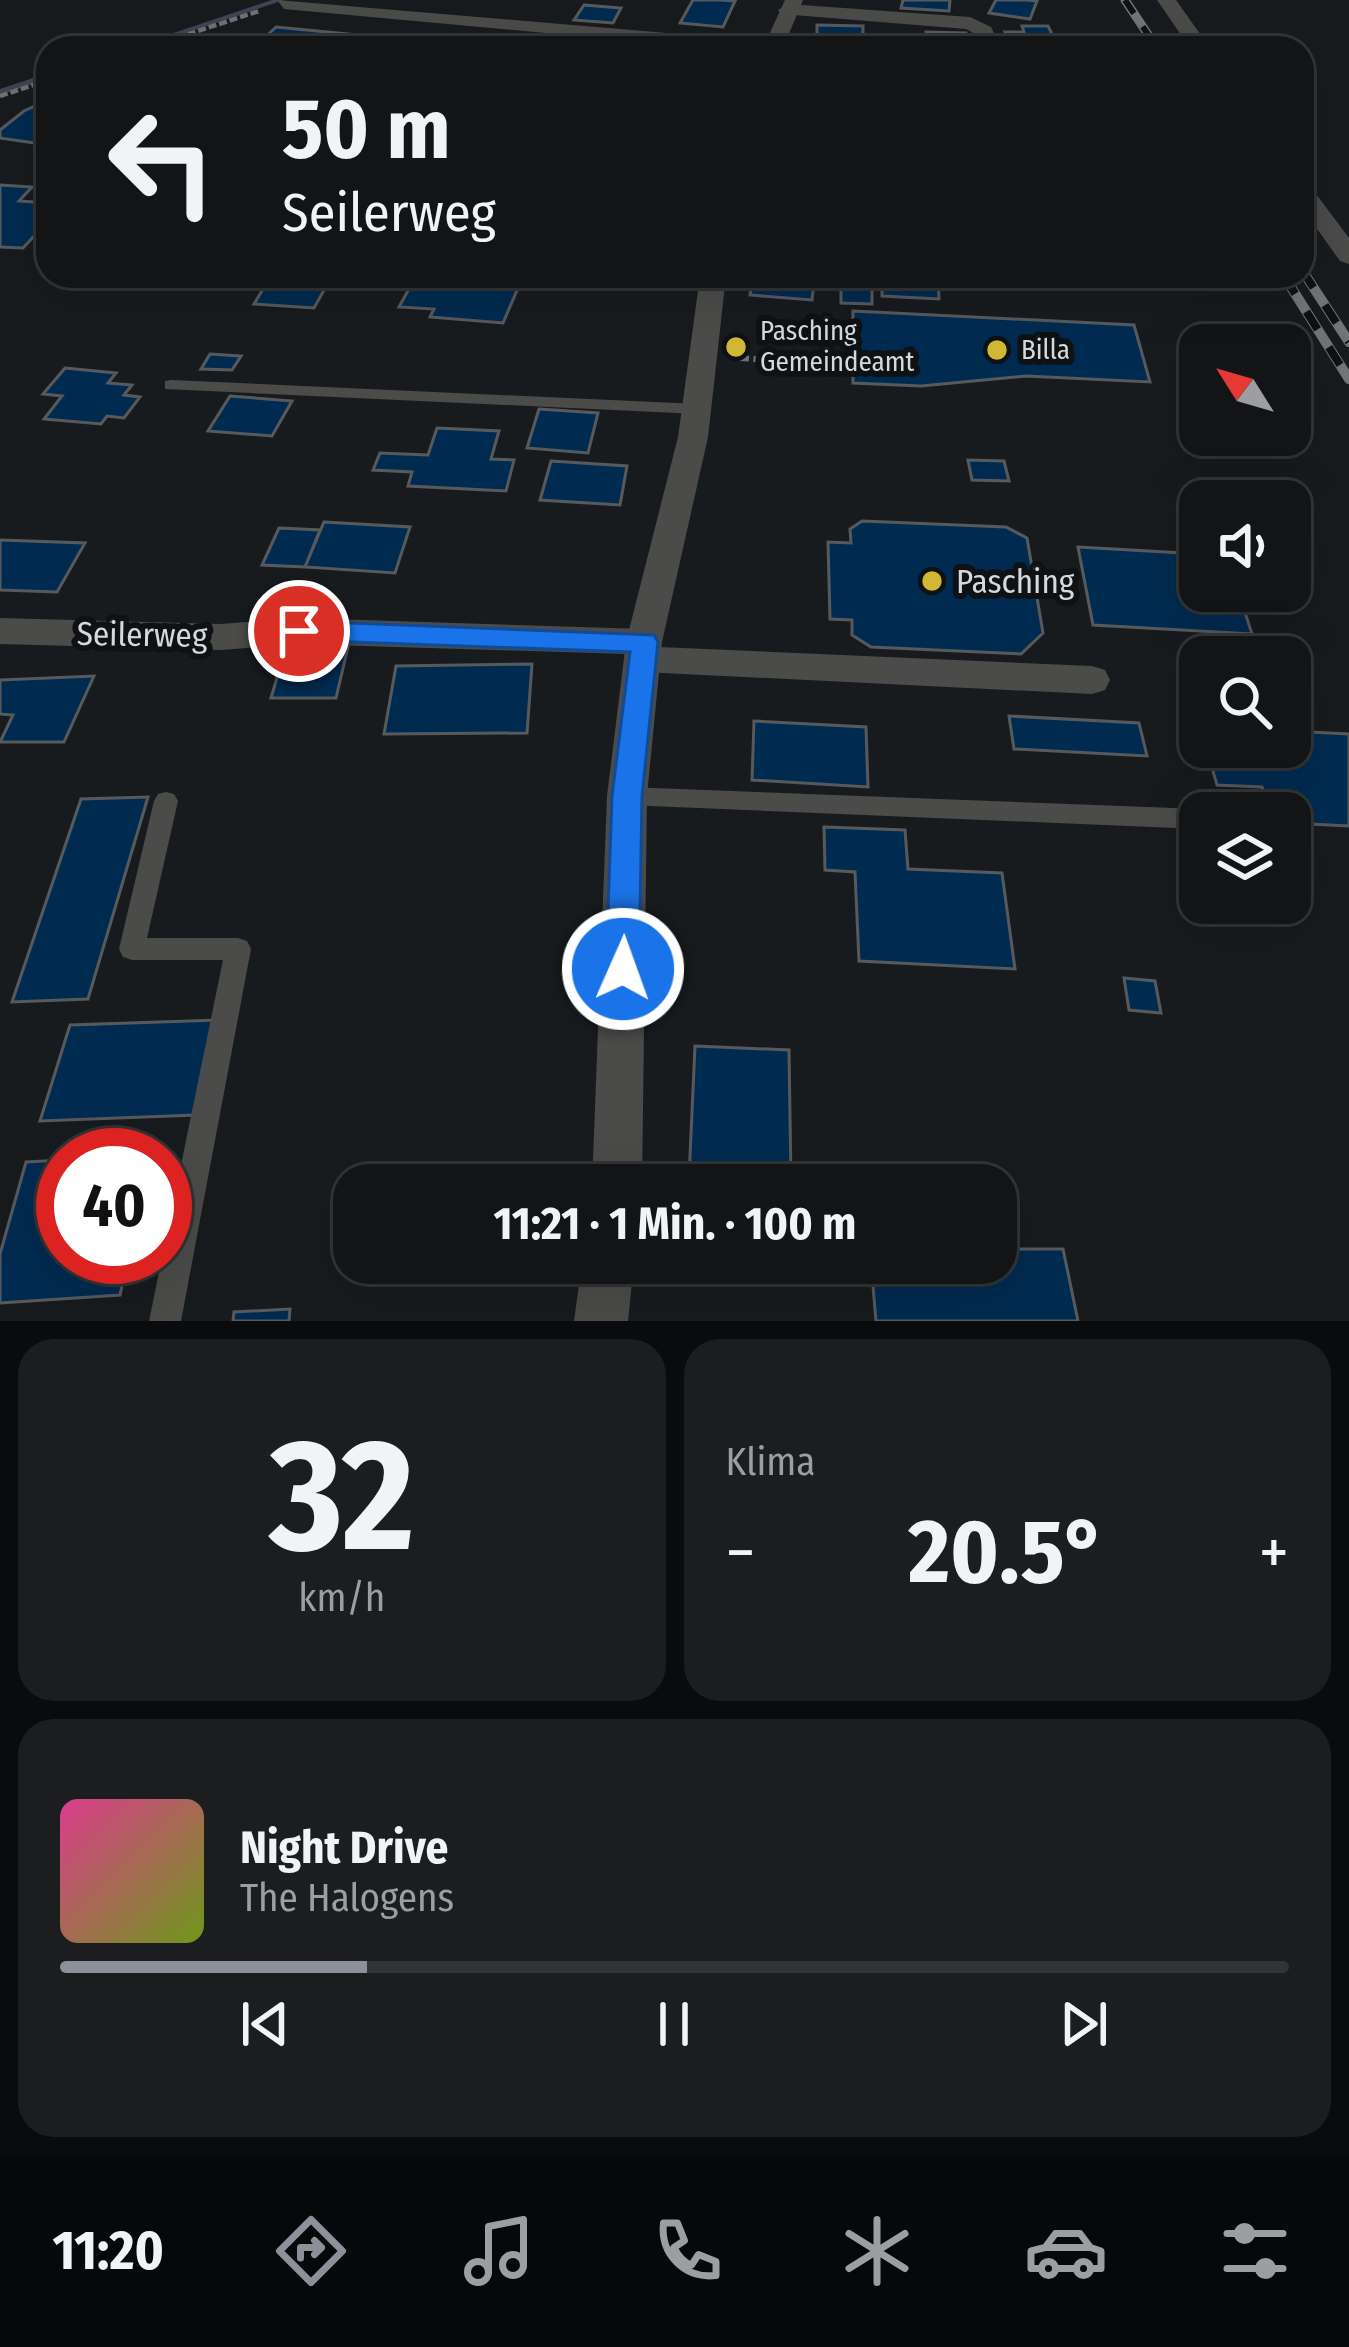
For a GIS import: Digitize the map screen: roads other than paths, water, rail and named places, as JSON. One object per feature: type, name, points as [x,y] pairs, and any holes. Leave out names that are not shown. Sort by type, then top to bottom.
[{"type":"street","points":[[1166,0],[1192,36]]},
{"type":"street","points":[[284,3],[643,36]]},
{"type":"street","points":[[778,36],[791,5],[970,23],[986,36]]},
{"type":"street","points":[[1314,208],[1349,256]]},
{"type":"street","points":[[618,1164],[627,796],[643,651],[698,410],[711,288]]},
{"type":"street","name":"Seilerweg","points":[[0,631],[221,637],[322,631],[1092,680]]},
{"type":"street","points":[[601,1321],[605,1284]]},
{"type":"lane","points":[[170,385],[698,410]]},
{"type":"lane","points":[[627,796],[1179,818]]},
{"type":"lane","points":[[165,1321],[238,949],[132,949],[166,801]]},
{"type":"waterway","points":[[170,36],[280,0]]},
{"type":"waterway","points":[[0,92],[36,80]]},
{"type":"railway","points":[[1125,0],[1149,36]]},
{"type":"railway","points":[[1292,288],[1349,379]]},
{"type":"railway","points":[[1314,288],[1349,342]]},
{"type":"place","name":"Pasching Gemeindeamt","points":[[736,347]]},
{"type":"place","name":"Billa","points":[[997,350]]},
{"type":"place","name":"Pasching","points":[[932,581]]}]
